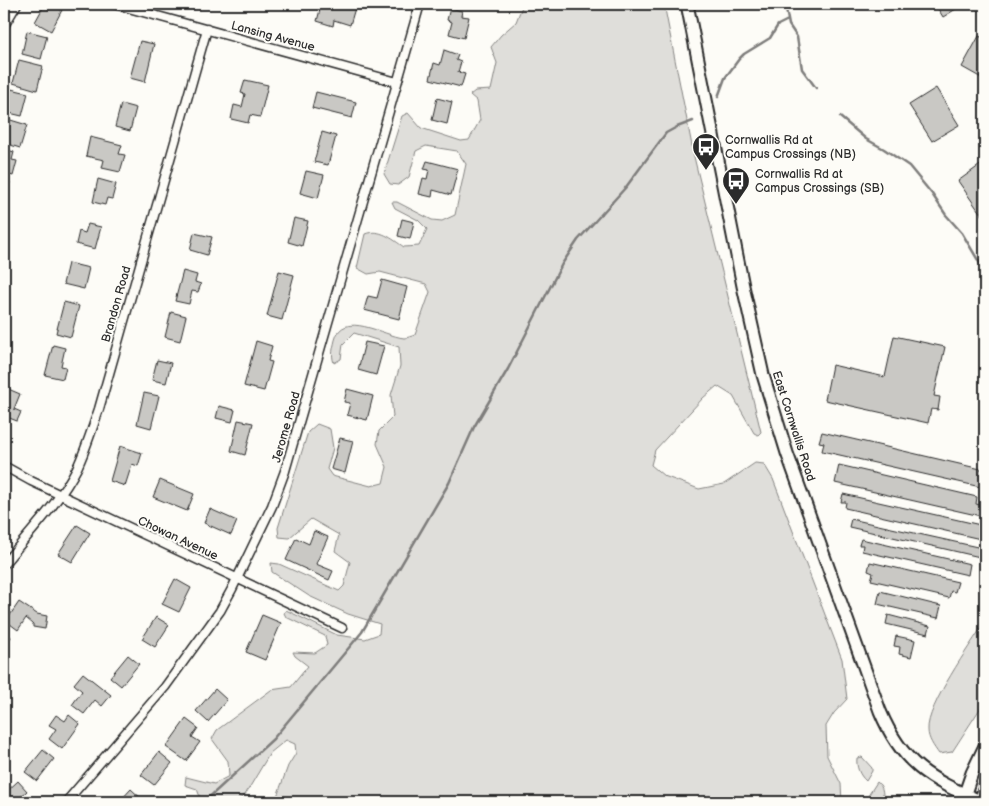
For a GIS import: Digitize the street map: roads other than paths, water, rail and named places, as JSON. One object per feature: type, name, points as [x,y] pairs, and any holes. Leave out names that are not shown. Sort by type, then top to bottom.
[{"type":"street","points":[[4,26],[18,4]]},
{"type":"street","name":"Lansing Avenue","points":[[114,4],[397,82]]},
{"type":"street","name":"Jerome Road","points":[[68,801],[165,687],[220,611],[272,506],[286,471],[420,4]]},
{"type":"street","name":"East Cornwallis Road","points":[[687,4],[743,286],[763,375],[790,462],[887,728],[901,751],[921,770],[963,798],[980,802]]},
{"type":"street","name":"Brandon Road","points":[[4,564],[60,495],[77,468],[99,409],[207,29]]},
{"type":"street","name":"Chowan Avenue","points":[[4,466],[60,495],[342,628]]},
{"type":"street","points":[[963,798],[985,746]]},
{"type":"street","points":[[980,802],[985,787]]},
{"type":"waterway","points":[[785,4],[789,25],[797,37],[802,69],[816,88]]},
{"type":"waterway","points":[[718,97],[725,78],[739,59],[770,38],[778,25],[788,20]]},
{"type":"waterway","points":[[840,117],[866,139],[909,166],[962,233],[985,272]]},
{"type":"waterway","points":[[204,802],[273,739],[362,632],[449,483],[474,427],[508,369],[562,264],[578,240],[626,187],[666,133],[693,121]]},
{"type":"place","name":"Cornwallis Rd at Campus Crossings (NB)","points":[[706,171]]},
{"type":"place","name":"Cornwallis Rd at Campus Crossings (SB)","points":[[736,205]]}]
